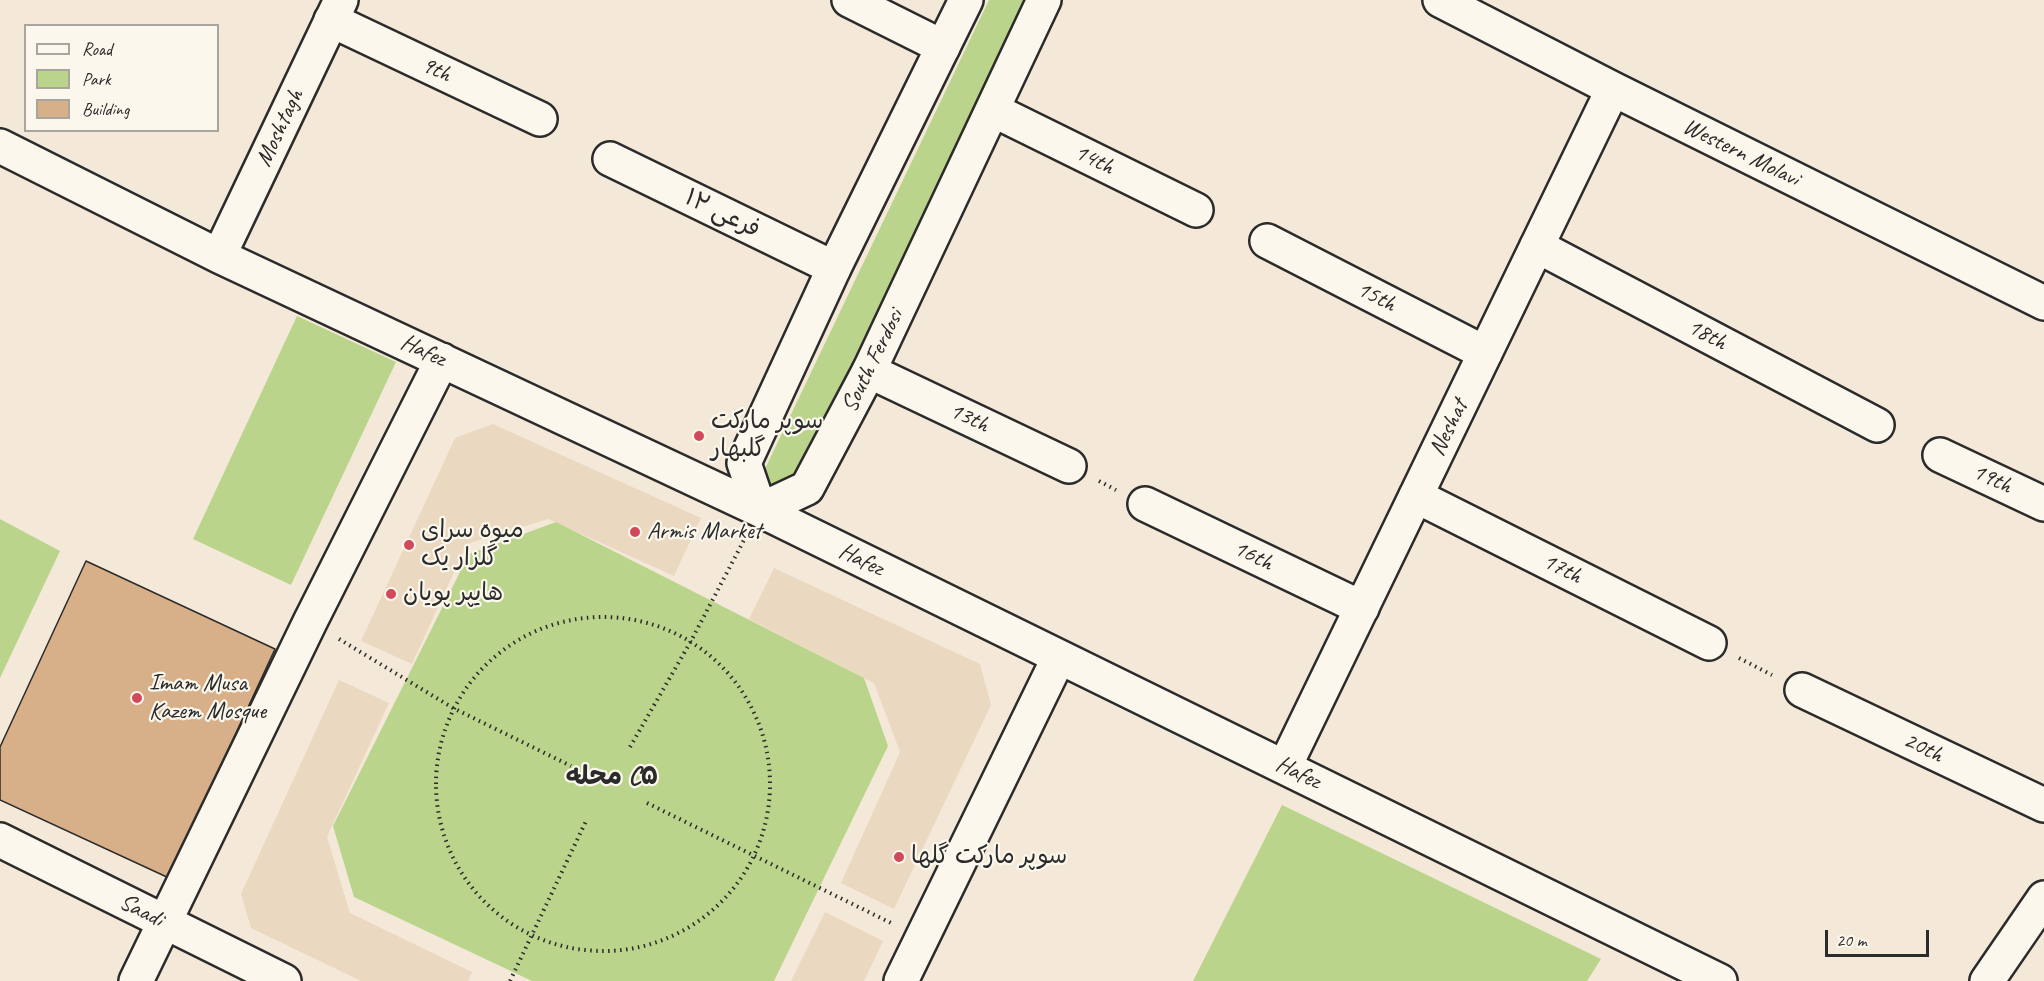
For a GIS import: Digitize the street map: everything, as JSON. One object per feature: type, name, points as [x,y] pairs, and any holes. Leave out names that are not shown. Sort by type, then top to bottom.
[{"type":"street","points":[[849,0],[943,47]]},
{"type":"street","points":[[760,510],[744,463],[834,268],[966,0]]},
{"type":"street","name":"South Ferdosi","points":[[760,510],[807,488],[869,371],[1044,0]]},
{"type":"street","name":"Western Molavi","points":[[1440,0],[2044,303]]},
{"type":"street","name":"9th","points":[[336,10],[540,119]]},
{"type":"street","name":"Moshtagh","points":[[219,256],[336,10]]},
{"type":"street","name":"Neshat","points":[[1285,766],[1614,89]]},
{"type":"street","name":"14th","points":[[993,110],[1196,210]]},
{"type":"street","name":"Hafez","points":[[0,146],[219,256],[760,510],[1720,981]]},
{"type":"street","name":"فرعی ۱۲","points":[[610,159],[834,268]]},
{"type":"street","name":"15th","points":[[1267,241],[1485,354]]},
{"type":"street","name":"18th","points":[[1537,246],[1877,425]]},
{"type":"street","points":[[136,981],[310,622],[442,360]]},
{"type":"street","name":"13th","points":[[869,371],[1069,466]]},
{"type":"street","name":"19th","points":[[1940,455],[2044,504]]},
{"type":"street","name":"17th","points":[[1416,496],[1708,643]]},
{"type":"street","name":"16th","points":[[1145,504],[1362,608]]},
{"type":"street","points":[[900,981],[1059,657]]},
{"type":"street","name":"20th","points":[[1802,690],[2044,806]]},
{"type":"street","name":"Saadi","points":[[0,840],[284,981]]},
{"type":"street","points":[[1987,981],[2044,898]]},
{"type":"path","points":[[1069,466],[1145,504]]},
{"type":"path","points":[[630,747],[691,641],[760,510]]},
{"type":"path","points":[[584,618],[640,620],[691,641],[729,672],[756,713],[770,760],[770,809],[755,856],[726,899],[717,906],[684,931],[634,949],[581,950],[530,935],[486,904],[455,862],[437,812],[437,758],[453,708],[486,664],[531,632],[584,618]]},
{"type":"path","points":[[310,622],[453,708],[571,766]]},
{"type":"path","points":[[1708,643],[1802,690]]},
{"type":"path","points":[[647,802],[921,938]]},
{"type":"path","points":[[510,981],[587,819]]},
{"type":"shaded area","name":"Armis Market","points":[[493,424],[701,518],[674,576],[548,519],[467,544],[412,664],[361,641],[455,438]]},
{"type":"shaded area","name":"Armis Market","points":[[774,568],[980,664],[991,705],[894,909],[841,883],[900,752],[874,683],[749,619]]},
{"type":"shaded area","points":[[339,680],[389,703],[327,837],[350,913],[472,972],[468,981],[361,981],[251,928],[241,894]]},
{"type":"shaded area","points":[[825,912],[883,941],[864,981],[791,981]]},
{"type":"green space","points":[[989,0],[1027,0],[796,480],[774,490],[762,475]]},
{"type":"green space","points":[[297,316],[396,362],[291,585],[193,539]]},
{"type":"green space","points":[[0,519],[60,551],[0,678]]},
{"type":"green space","points":[[556,522],[864,678],[888,746],[774,981],[532,981],[354,897],[333,826],[469,554]]},
{"type":"green space","points":[[1282,805],[1601,959],[1587,981],[1193,981]]},
{"type":"building","name":"Imam Musa Kazem Mosque","points":[[86,561],[275,649],[169,878],[0,800],[0,747]]},
{"type":"place","name":"سوپر مارکت گلبهار","points":[[699,436]]},
{"type":"place","name":"Armis Market","points":[[635,532]]},
{"type":"place","name":"میوه سرای گلزار یک","points":[[409,545]]},
{"type":"place","name":"هایپر پویان","points":[[391,594]]},
{"type":"place","name":"Imam Musa Kazem Mosque","points":[[137,698]]},
{"type":"place","name":"سوپر مارکت گلها","points":[[899,857]]},
{"type":"district","name":"محله C۵","points":[[612,777]]}]
